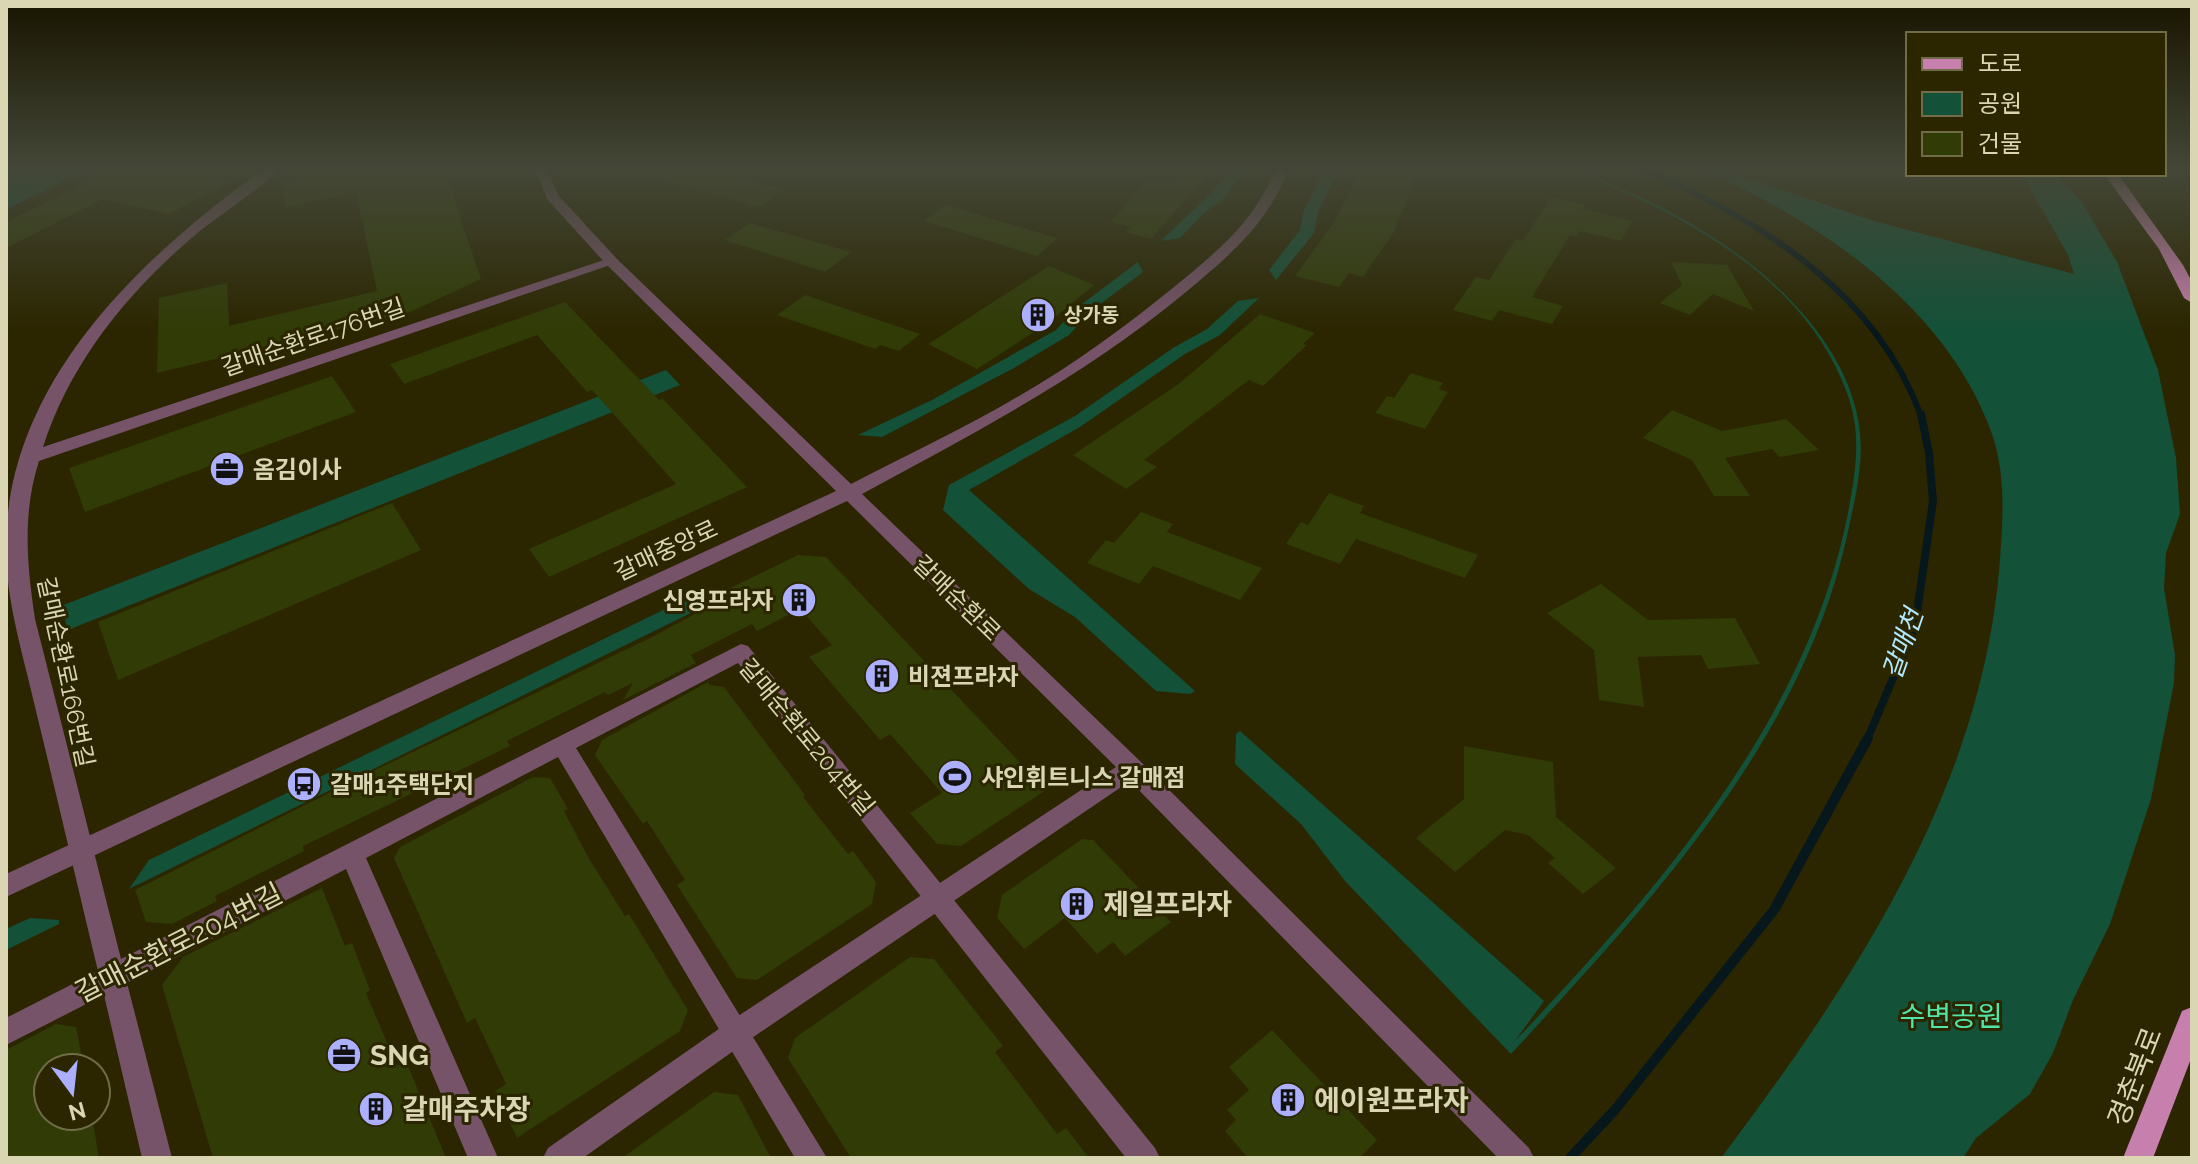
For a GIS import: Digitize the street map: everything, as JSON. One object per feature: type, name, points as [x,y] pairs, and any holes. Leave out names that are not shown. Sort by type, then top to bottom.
[{"type":"main road","points":[[2150,223],[2183,276],[2192,298]]},
{"type":"main road","name":"경춘북로","points":[[2138,1158],[2192,1020]]},
{"type":"street","name":"갈매순환로166번길","points":[[157,1158],[21,592],[15,537],[29,458],[51,402],[86,341],[123,293],[173,243],[199,223]]},
{"type":"street","name":"갈매순환로","points":[[577,223],[612,262],[1132,768],[1519,1158]]},
{"type":"street","name":"갈매중앙로","points":[[6,886],[849,493],[1026,399],[1143,320],[1229,249],[1253,223]]},
{"type":"street","name":"갈매순환로176번길","points":[[29,458],[612,262]]},
{"type":"street","name":"갈매순환로204번길","points":[[6,1032],[741,652],[1145,1158]]},
{"type":"street","points":[[563,746],[812,1158]]},
{"type":"street","points":[[558,1158],[736,1033],[1132,768]]},
{"type":"street","points":[[352,854],[483,1158]]},
{"type":"green space","points":[[1179,223],[1194,223],[1180,238],[1161,241]]},
{"type":"green space","points":[[1301,223],[1316,223],[1314,233],[1276,280],[1269,270],[1300,230]]},
{"type":"green space","points":[[1685,223],[1691,223],[1728,247],[1780,290],[1810,322],[1845,377],[1860,433],[1857,486],[1849,527],[1828,603],[1798,676],[1760,745],[1717,812],[1669,875],[1511,1054],[1345,881],[1301,824],[1235,764],[1236,734],[1240,731],[1544,1001],[1515,1041],[1671,864],[1718,801],[1760,735],[1797,666],[1826,594],[1847,518],[1856,456],[1855,425],[1847,393],[1827,351],[1801,314],[1769,282],[1733,253]]},
{"type":"green space","name":"수변공원","points":[[1804,223],[1883,223],[2074,274],[2068,255],[2050,223],[2094,223],[2117,262],[2158,370],[2176,458],[2180,514],[2166,553],[2164,588],[2175,655],[2174,683],[2151,799],[2110,924],[2073,1000],[2053,1053],[2030,1094],[1976,1138],[1963,1158],[1721,1158],[1771,1091],[1864,951],[1904,878],[1940,802],[1968,724],[1989,643],[2000,559],[2000,465],[1992,434],[1971,388],[1944,346],[1911,308],[1874,273]]},
{"type":"green space","points":[[1138,262],[1143,272],[1091,311],[1069,335],[1014,368],[882,437],[858,435],[932,400],[1056,330],[1078,307]]},
{"type":"green space","points":[[1259,298],[1220,335],[1185,354],[1080,427],[969,490],[1195,691],[1190,694],[1156,691],[1075,617],[1029,589],[943,510],[949,485],[1075,416],[1173,348],[1207,329],[1238,301]]},
{"type":"green space","points":[[666,370],[680,385],[68,630],[61,606]]},
{"type":"green space","points":[[694,595],[703,607],[129,889],[149,860]]},
{"type":"green space","points":[[30,918],[59,920],[59,924],[6,950],[6,929]]},
{"type":"building","points":[[6,223],[55,223],[6,248]]},
{"type":"building","points":[[363,223],[462,223],[481,279],[410,312],[157,373],[159,298],[227,283],[229,326],[377,291]]},
{"type":"building","points":[[751,223],[851,252],[825,272],[725,240]]},
{"type":"building","points":[[931,223],[1008,223],[1057,238],[1037,256]]},
{"type":"building","points":[[1115,223],[1165,223],[1151,239],[1125,232],[1130,227]]},
{"type":"building","points":[[1333,223],[1397,223],[1363,277],[1349,273],[1339,287],[1295,276]]},
{"type":"building","points":[[1534,223],[1631,223],[1621,241],[1580,231],[1577,236],[1570,235],[1532,297],[1563,306],[1552,324],[1499,310],[1492,321],[1453,310],[1476,277],[1489,280],[1516,239],[1523,241]]},
{"type":"building","points":[[1671,262],[1727,265],[1754,311],[1713,294],[1690,315],[1660,303],[1682,285]]},
{"type":"building","points":[[1049,266],[1094,285],[1048,323],[977,369],[928,344]]},
{"type":"building","points":[[805,295],[920,334],[899,351],[880,345],[875,349],[777,315]]},
{"type":"building","points":[[565,302],[747,487],[549,577],[529,549],[676,484],[592,390],[587,392],[537,335],[404,384],[390,364]]},
{"type":"building","points":[[1260,314],[1315,333],[1303,344],[1307,345],[1263,386],[1249,380],[1144,460],[1157,467],[1126,489],[1073,455],[1180,383]]},
{"type":"building","points":[[1411,373],[1443,383],[1439,389],[1448,392],[1425,429],[1375,413],[1387,396],[1394,398]]},
{"type":"building","points":[[332,376],[356,412],[85,512],[69,468]]},
{"type":"building","points":[[1672,410],[1722,431],[1786,419],[1819,450],[1780,457],[1772,449],[1725,458],[1750,496],[1714,496],[1692,460],[1643,438]]},
{"type":"building","points":[[1329,493],[1364,506],[1360,513],[1478,555],[1465,578],[1356,539],[1340,564],[1286,544],[1301,522],[1308,525]]},
{"type":"building","points":[[392,503],[421,550],[118,680],[98,622]]},
{"type":"building","points":[[1141,512],[1173,524],[1167,532],[1262,568],[1240,600],[1153,566],[1139,584],[1087,563],[1106,540],[1114,543]]},
{"type":"building","points":[[798,555],[826,557],[1046,790],[961,846],[937,844],[910,813],[942,793],[890,734],[880,740],[809,657],[832,645],[800,609],[757,631],[752,624],[691,655],[696,663],[623,700],[633,683],[608,695],[605,692],[507,741],[510,746],[303,846],[304,851],[215,896],[217,901],[172,924],[146,922],[135,890],[648,639],[729,596],[724,591]]},
{"type":"building","points":[[1601,584],[1648,620],[1735,618],[1760,664],[1708,669],[1701,655],[1638,657],[1644,707],[1599,700],[1594,650],[1547,613]]},
{"type":"building","points":[[708,682],[724,687],[805,795],[803,797],[848,854],[853,851],[876,882],[872,904],[757,980],[737,978],[677,885],[685,880],[647,821],[643,824],[595,755],[602,740]]},
{"type":"building","points":[[1464,746],[1553,762],[1556,817],[1616,868],[1583,894],[1548,863],[1555,858],[1528,835],[1505,830],[1455,872],[1416,838],[1464,799]]},
{"type":"building","points":[[533,777],[550,778],[568,809],[564,811],[588,857],[625,916],[629,914],[688,1010],[680,1031],[517,1138],[495,1091],[506,1084],[475,1018],[467,1023],[394,858],[400,847]]},
{"type":"building","name":"제일프라자","points":[[1082,839],[1093,840],[1171,922],[1125,956],[1113,942],[1097,954],[1065,918],[1024,949],[997,918],[1002,895]]},
{"type":"building","points":[[322,888],[345,946],[352,943],[370,990],[366,993],[397,1066],[406,1061],[446,1158],[213,1158],[162,985],[183,957]]},
{"type":"building","points":[[910,957],[934,959],[1003,1046],[995,1052],[1057,1134],[1066,1128],[1089,1158],[851,1158],[788,1058],[795,1038]]},
{"type":"building","points":[[56,1024],[76,1027],[81,1052],[32,1052],[32,1132],[95,1132],[99,1158],[6,1158],[6,1050]]},
{"type":"building","name":"에이원프라자","points":[[1272,1030],[1377,1140],[1359,1158],[1248,1158],[1225,1131],[1236,1120],[1227,1110],[1249,1090],[1229,1067]]},
{"type":"building","points":[[714,1092],[738,1095],[771,1158],[622,1158]]},
{"type":"waterway","name":"갈매천","points":[[1748,223],[1808,264],[1844,296],[1875,332],[1901,372],[1921,416]]},
{"type":"waterway","name":"갈매천","points":[[1867,739],[1915,626],[1933,501],[1929,453],[1921,414]]},
{"type":"waterway","name":"갈매천","points":[[1570,1158],[1614,1111],[1774,910],[1867,739]]},
{"type":"place","name":"상가동","points":[[1038,315]]},
{"type":"place","name":"옴김이사","points":[[227,469]]},
{"type":"place","name":"신영프라자","points":[[799,600]]},
{"type":"place","name":"비젼프라자","points":[[882,676]]},
{"type":"place","name":"샤인휘트니스 갈매점","points":[[955,777]]},
{"type":"place","name":"갈매1주택단지","points":[[304,784]]},
{"type":"place","name":"제일프라자","points":[[1077,904]]},
{"type":"place","name":"SNG","points":[[344,1055]]},
{"type":"place","name":"에이원프라자","points":[[1288,1100]]},
{"type":"place","name":"갈매주차장","points":[[376,1109]]}]
